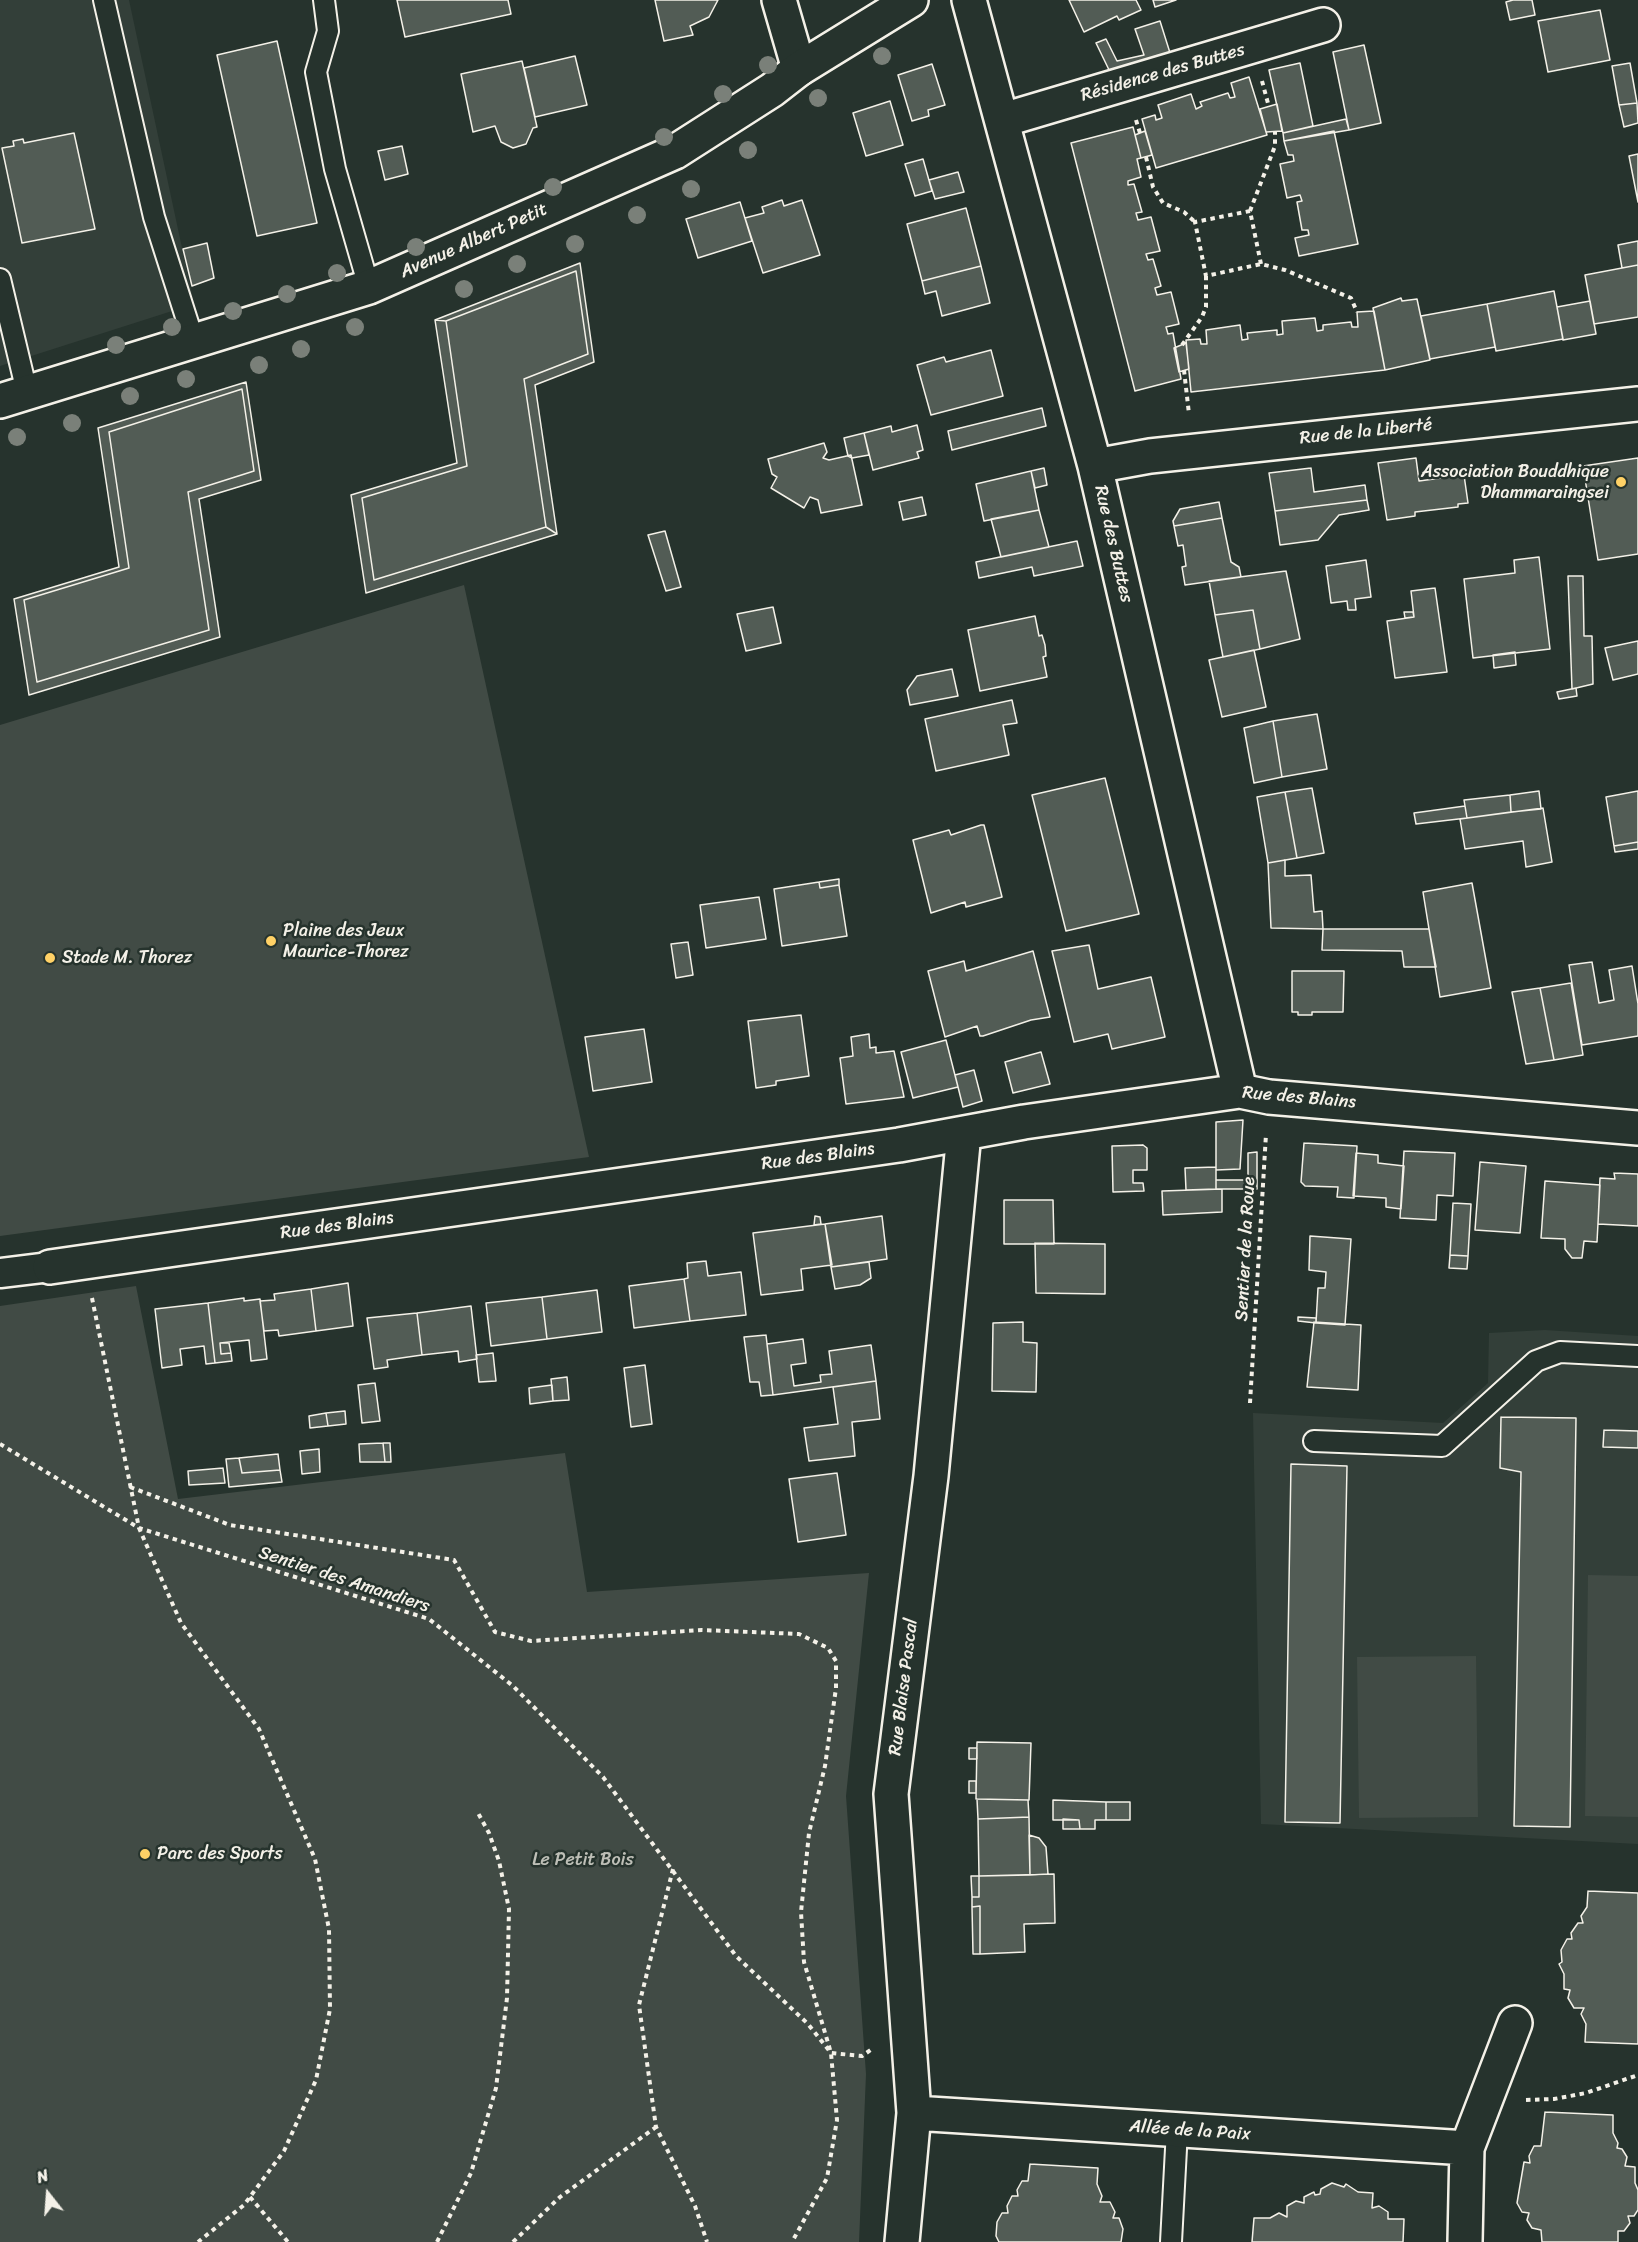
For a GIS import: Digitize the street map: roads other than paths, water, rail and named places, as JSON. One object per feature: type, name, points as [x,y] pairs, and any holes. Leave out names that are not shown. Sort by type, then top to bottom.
[{"type":"street","points":[[779,0],[799,69]]},
{"type":"street","name":"Avenue Albert Petit","points":[[14,397],[369,287],[675,152],[772,90],[799,69],[911,0]]},
{"type":"street","name":"Rue des Buttes","points":[[969,0],[1095,466],[1254,1094]]},
{"type":"street","name":"Résidence des Buttes","points":[[1003,120],[1323,25]]},
{"type":"street","name":"Rue de la Liberté","points":[[1095,466],[1192,451],[1638,404]]},
{"type":"street","name":"Rue des Blains","points":[[0,1273],[899,1145],[1024,1122],[1254,1094],[1638,1128]]},
{"type":"street","name":"Rue Blaise Pascal","points":[[902,2242],[914,2113],[891,1794],[931,1476],[964,1133]]},
{"type":"street","points":[[1464,2242],[1467,2148],[1515,2023]]},
{"type":"street","name":"Allée de la Paix","points":[[914,2113],[1467,2148]]},
{"type":"lane","points":[[104,0],[154,217],[194,342]]},
{"type":"lane","points":[[324,0],[328,31],[316,72],[335,170],[369,287]]},
{"type":"lane","points":[[0,279],[14,397]]},
{"type":"lane","points":[[1314,1441],[1442,1446],[1536,1361],[1560,1352],[1638,1356]]},
{"type":"lane","points":[[1171,2242],[1177,2130]]},
{"type":"place","name":"Association Bouddhique Dhammaraingsei","points":[[1621,482]]},
{"type":"place","name":"Plaine des Jeux Maurice-Thorez","points":[[271,941]]},
{"type":"place","name":"Stade M. Thorez","points":[[50,958]]},
{"type":"place","name":"Parc des Sports","points":[[145,1854]]},
{"type":"park label","name":"Le Petit Bois","points":[[583,1860]]}]
